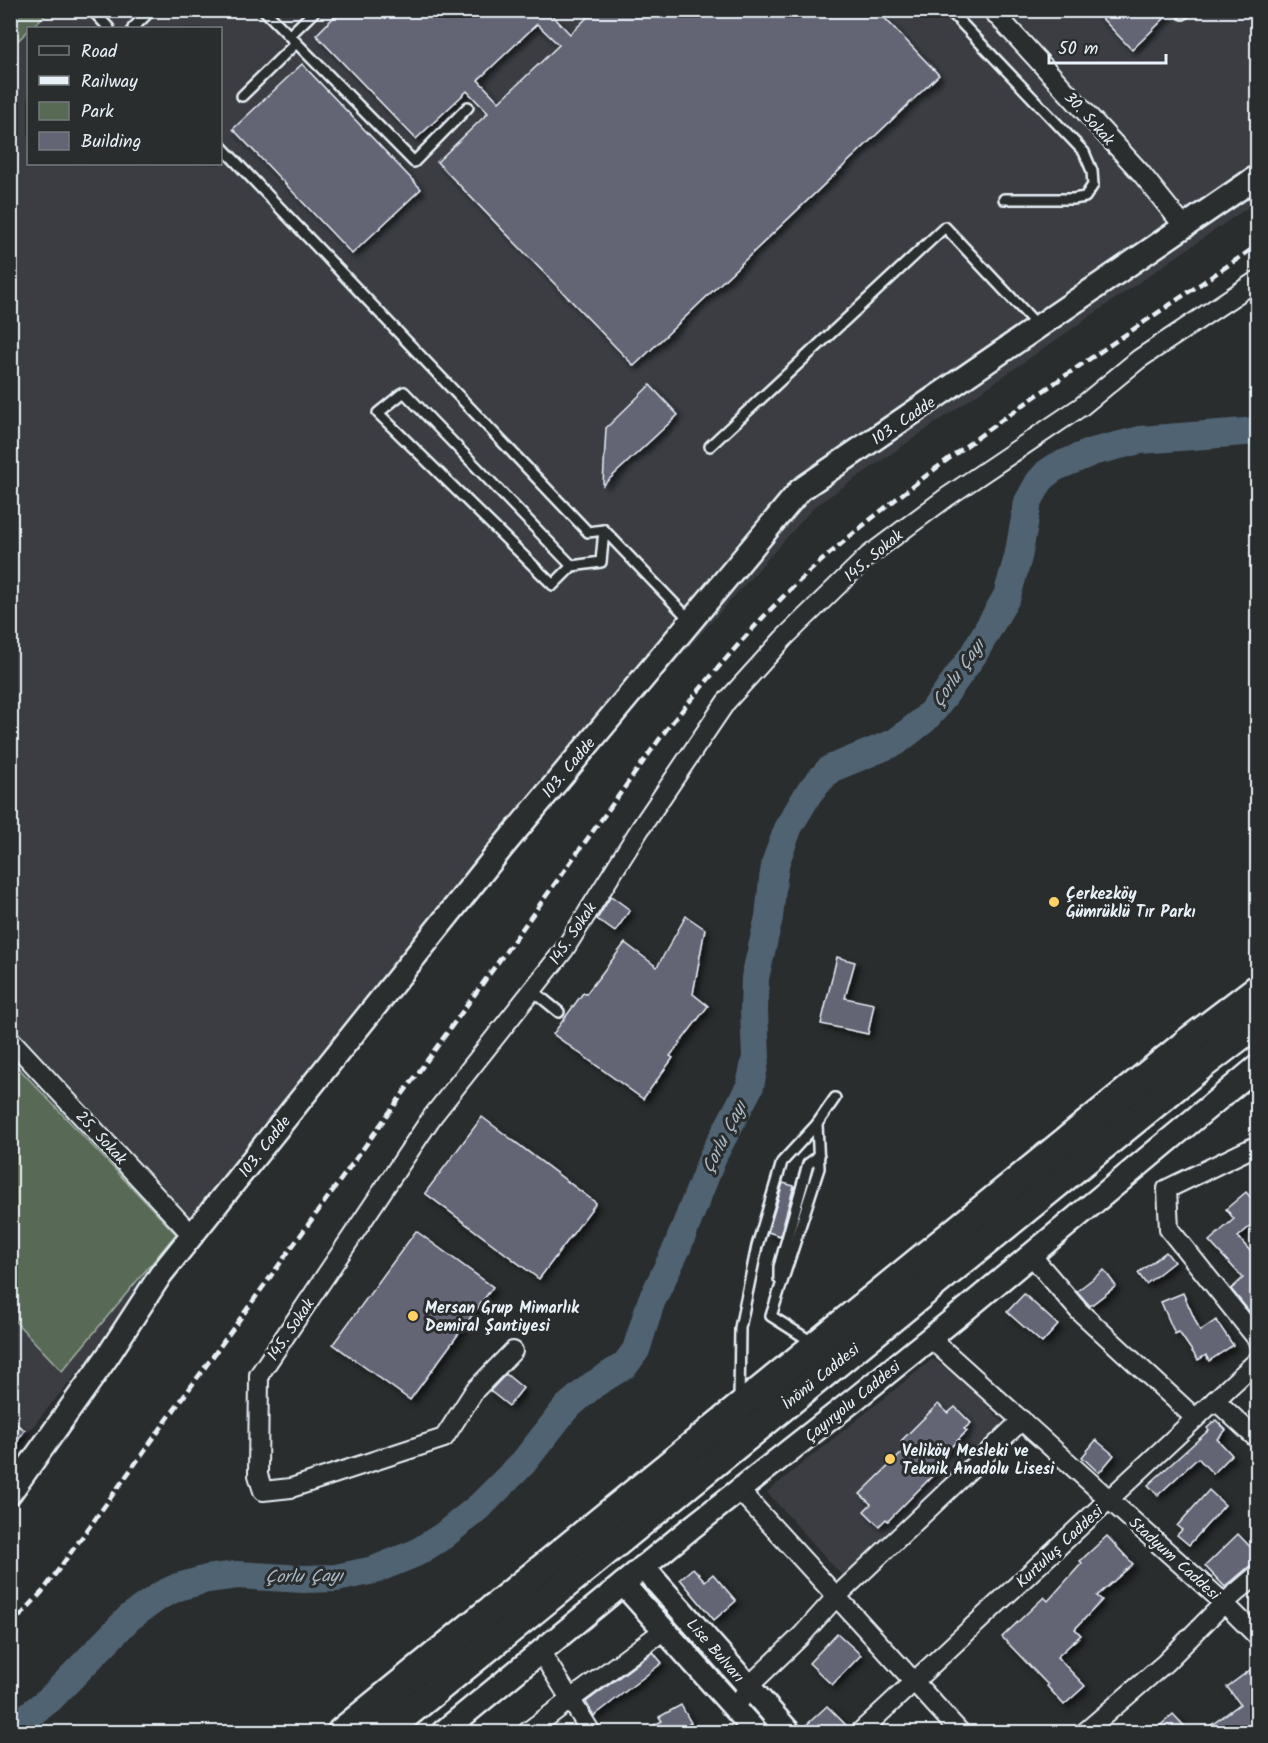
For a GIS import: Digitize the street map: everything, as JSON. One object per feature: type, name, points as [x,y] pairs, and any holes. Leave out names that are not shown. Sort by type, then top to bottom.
[{"type":"main road","points":[[342,1732],[1187,1043],[1257,989]]},
{"type":"main road","name":"İnönü Caddesi","points":[[384,1732],[1257,1022]]},
{"type":"street","name":"30. Sokak","points":[[992,10],[1141,173],[1185,228]]},
{"type":"street","name":"103. Cadde","points":[[10,1493],[108,1357],[161,1274],[505,844],[800,490],[1185,228],[1257,176]]},
{"type":"street","name":"145. Sokak","points":[[513,1351],[475,1390],[444,1438],[291,1488],[263,1491],[258,1475],[259,1375],[432,1117],[564,950],[640,829],[726,702],[801,622],[868,556],[946,497],[1082,406],[1139,359],[1257,280]]},
{"type":"street","name":"25. Sokak","points":[[10,1039],[193,1236]]},
{"type":"street","name":"Çayıryolu Caddesi","points":[[451,1730],[540,1651],[1255,1073]]},
{"type":"street","points":[[1257,1145],[1167,1189],[1169,1229],[1257,1340]]},
{"type":"street","points":[[1030,1254],[1079,1311],[1195,1418]]},
{"type":"street","name":"Stadyum Caddesi","points":[[930,1338],[1224,1603],[1257,1637]]},
{"type":"street","name":"Kurtuluş Caddesi","points":[[860,1732],[1257,1360]]},
{"type":"street","points":[[1215,1400],[1257,1440]]},
{"type":"street","points":[[735,1709],[749,1686],[801,1636],[837,1597],[1022,1420]]},
{"type":"street","points":[[739,1490],[960,1732]]},
{"type":"street","name":"Lise Bulvarı","points":[[644,1567],[789,1732]]},
{"type":"street","points":[[1085,1732],[1165,1663],[1224,1603],[1257,1574]]},
{"type":"street","name":"Lise Bulvarı","points":[[623,1584],[756,1732]]},
{"type":"street","points":[[527,1732],[664,1630]]},
{"type":"street","points":[[540,1651],[591,1732]]},
{"type":"lane","points":[[92,10],[108,27]]},
{"type":"lane","points":[[134,27],[151,10]]},
{"type":"lane","points":[[264,10],[414,162],[468,107]]},
{"type":"lane","points":[[242,96],[316,10]]},
{"type":"lane","points":[[949,10],[1084,152],[1092,171],[1094,185],[1085,197],[1004,199]]},
{"type":"lane","points":[[222,148],[588,532],[604,530]]},
{"type":"lane","points":[[710,446],[945,227],[1039,327]]},
{"type":"lane","points":[[572,566],[404,392],[378,413],[553,585],[572,566],[601,562],[604,530]]},
{"type":"lane","points":[[604,530],[691,621]]},
{"type":"lane","points":[[532,990],[559,1012]]},
{"type":"lane","points":[[739,1408],[740,1328],[757,1246],[782,1162],[818,1124],[835,1098]]},
{"type":"lane","points":[[817,1345],[771,1316],[819,1168],[818,1124]]},
{"type":"shaded area","points":[[11,11],[1257,11],[1257,201],[814,507],[655,685],[11,1452]]},
{"type":"shaded area","name":"Veliköy Mesleki ve Teknik Anadolu Lisesi","points":[[933,1359],[964,1381],[1006,1426],[848,1582],[767,1492]]},
{"type":"green space","points":[[11,10],[41,11],[45,15],[32,27],[27,27],[27,32],[11,47]]},
{"type":"green space","points":[[11,1060],[176,1234],[62,1371],[11,1317]]},
{"type":"building","points":[[341,10],[551,10],[549,12],[570,34],[595,10],[877,10],[939,75],[634,366],[437,162],[488,113],[467,91],[416,139],[316,35]],"holes":[[[537,24],[559,45],[499,102],[478,80]]]},
{"type":"building","points":[[1094,10],[1173,10],[1132,50]]},
{"type":"building","points":[[302,64],[421,189],[352,254],[233,129]]},
{"type":"building","points":[[650,385],[678,415],[603,485],[606,428]]},
{"type":"building","points":[[611,896],[630,910],[615,932],[597,919]]},
{"type":"building","points":[[686,916],[705,929],[693,994],[708,1006],[670,1056],[673,1058],[643,1099],[553,1034],[583,993],[586,994],[625,943],[657,967]]},
{"type":"building","points":[[837,957],[855,962],[845,998],[874,1004],[868,1034],[821,1024]]},
{"type":"building","points":[[482,1117],[596,1203],[539,1279],[425,1193]]},
{"type":"building","points":[[783,1183],[794,1186],[780,1236],[768,1232]]},
{"type":"building","points":[[1246,1192],[1257,1205],[1257,1220],[1238,1237],[1257,1259],[1257,1321],[1231,1289],[1243,1278],[1209,1241],[1234,1219],[1226,1209]]},
{"type":"building","name":"Mersan Grup Mimarlık Demiral Şantiyesi","points":[[416,1231],[493,1287],[410,1400],[333,1344]]},
{"type":"building","points":[[1166,1252],[1174,1262],[1146,1284],[1138,1273]]},
{"type":"building","points":[[1104,1270],[1116,1286],[1090,1306],[1077,1291]]},
{"type":"building","points":[[1183,1293],[1200,1331],[1216,1320],[1233,1345],[1209,1361],[1206,1355],[1198,1360],[1179,1332],[1175,1334],[1161,1302]]},
{"type":"building","points":[[1024,1294],[1058,1325],[1042,1343],[1007,1312]]},
{"type":"building","points":[[506,1374],[523,1388],[509,1406],[490,1391]]},
{"type":"building","points":[[938,1404],[948,1413],[955,1407],[971,1423],[964,1429],[967,1431],[935,1463],[940,1468],[888,1521],[886,1519],[879,1526],[864,1511],[871,1504],[860,1494],[908,1447],[901,1441]]},
{"type":"building","points":[[10,1420],[25,1430],[10,1452]]},
{"type":"building","points":[[1216,1420],[1226,1430],[1217,1439],[1232,1455],[1213,1474],[1198,1458],[1158,1495],[1148,1485],[1209,1430],[1207,1428]]},
{"type":"building","points":[[1096,1440],[1114,1455],[1099,1473],[1082,1457]]},
{"type":"building","points":[[1209,1490],[1225,1505],[1189,1545],[1177,1535],[1182,1530],[1177,1526]]},
{"type":"building","points":[[1238,1534],[1257,1554],[1257,1563],[1251,1565],[1225,1587],[1205,1566]]},
{"type":"building","points":[[1107,1536],[1133,1564],[1097,1596],[1102,1600],[1075,1629],[1081,1635],[1057,1657],[1085,1686],[1064,1705],[1002,1637],[1044,1597],[1048,1601],[1082,1563],[1080,1561]]},
{"type":"building","points":[[693,1568],[705,1581],[713,1574],[736,1601],[714,1620],[680,1579]]},
{"type":"building","points":[[837,1633],[861,1655],[832,1685],[809,1663]]},
{"type":"building","points":[[653,1652],[662,1663],[594,1716],[586,1702]]},
{"type":"building","points":[[1257,1665],[1257,1732],[1202,1732],[1240,1704],[1227,1687]]},
{"type":"building","points":[[681,1705],[691,1723],[674,1732],[641,1732],[662,1721],[659,1717]]},
{"type":"building","points":[[827,1706],[846,1725],[838,1732],[802,1732],[802,1729]]},
{"type":"building","points":[[1173,1714],[1190,1732],[1153,1732]]},
{"type":"waterway","name":"Çorlu Çayı","points":[[10,1730],[50,1699],[130,1617],[161,1595],[178,1587],[207,1579],[237,1575],[303,1579],[336,1578],[374,1570],[416,1553],[443,1536],[481,1505],[523,1463],[566,1408],[593,1385],[625,1365],[636,1350],[651,1302],[677,1248],[714,1154],[750,1086],[756,1057],[755,978],[769,917],[776,861],[789,826],[810,791],[830,769],[896,742],[924,720],[936,707],[973,655],[1007,596],[1018,557],[1028,502],[1047,473],[1092,452],[1140,440],[1258,431]]},
{"type":"railway","points":[[10,1627],[43,1591],[669,726],[742,641],[820,562],[924,477],[1090,359],[1258,245]]},
{"type":"place","name":"Çerkezköy Gümrüklü Tır Parkı","points":[[1054,902]]},
{"type":"place","name":"Mersan Grup Mimarlık Demiral Şantiyesi","points":[[413,1316]]},
{"type":"place","name":"Veliköy Mesleki ve Teknik Anadolu Lisesi","points":[[890,1459]]}]
